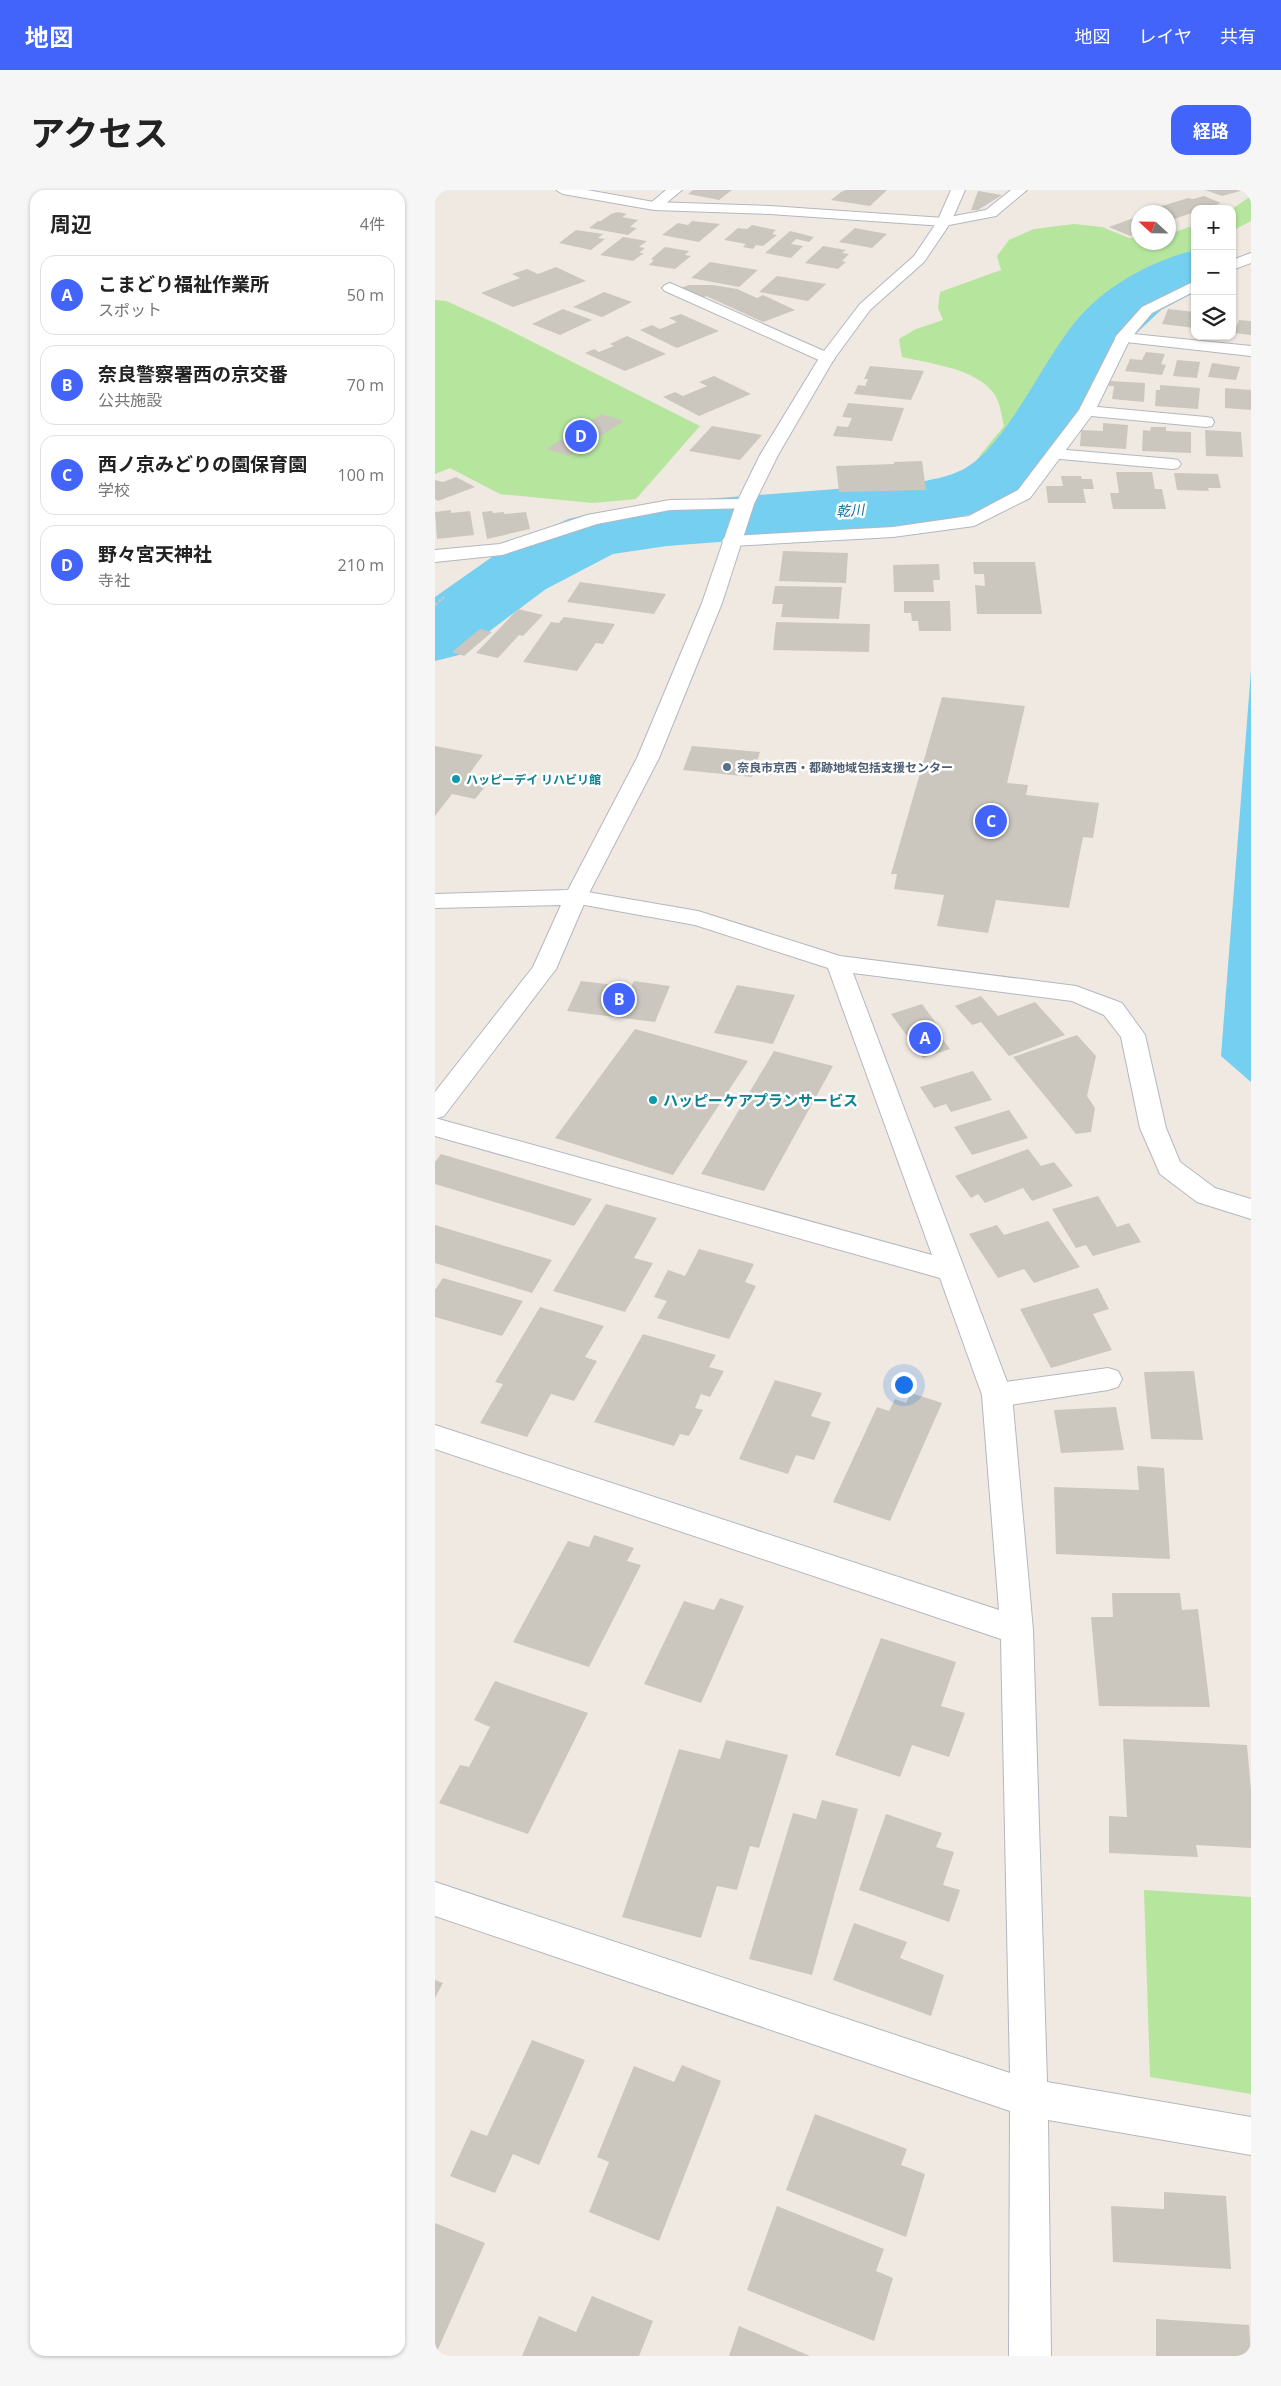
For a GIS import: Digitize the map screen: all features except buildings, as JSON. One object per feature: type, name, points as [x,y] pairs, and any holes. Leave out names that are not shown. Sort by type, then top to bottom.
[{"type":"street","points":[[563,190],[655,206],[769,210],[944,222],[991,214],[1020,190]]},
{"type":"street","points":[[655,206],[675,190]]},
{"type":"street","points":[[435,1110],[545,969],[576,897],[648,758],[712,602],[745,504],[769,455],[827,358],[865,307],[919,259],[944,222],[958,190]]},
{"type":"street","points":[[1236,264],[1251,257]]},
{"type":"street","points":[[731,541],[893,532],[974,521],[1025,494],[1087,411],[1123,338],[1147,310],[1191,287]]},
{"type":"street","points":[[670,288],[827,358]]},
{"type":"street","points":[[1123,338],[1251,351]]},
{"type":"street","points":[[1087,411],[1206,422]]},
{"type":"street","points":[[1055,454],[1171,464]]},
{"type":"street","points":[[435,556],[503,549],[593,519],[670,506],[745,504]]},
{"type":"street","points":[[435,900],[576,897],[698,918],[838,963],[1076,994],[1113,1009],[1133,1035],[1153,1128],[1169,1167],[1206,1195],[1251,1209]]},
{"type":"street","points":[[838,963],[953,1271],[997,1395],[1017,1630],[1029,2098],[1030,2356]]},
{"type":"street","points":[[435,1127],[953,1271]]},
{"type":"street","points":[[997,1395],[1108,1379]]},
{"type":"street","points":[[435,1437],[1017,1630]]},
{"type":"street","points":[[435,1899],[1029,2098],[1251,2136]]},
{"type":"green space","points":[[1251,196],[1251,221],[1236,229],[1236,206]]},
{"type":"green space","points":[[1074,224],[1102,227],[1131,238],[1131,250],[1176,250],[1176,232],[1191,226],[1191,263],[1178,271],[1155,279],[1104,321],[1059,383],[1026,439],[995,473],[982,476],[973,467],[1004,426],[1000,406],[995,395],[977,379],[953,368],[902,357],[899,339],[916,329],[943,320],[938,308],[940,292],[1001,270],[997,256],[1009,240],[1034,229]]},
{"type":"green space","points":[[435,300],[446,301],[497,324],[700,426],[636,499],[593,503],[500,494],[450,468],[435,474]]},
{"type":"green space","points":[[1144,1890],[1251,1897],[1251,2094],[1150,2077]]},
{"type":"water","points":[[1251,670],[1251,1082],[1221,1056]]},
{"type":"waterway","name":"乾川","points":[[435,637],[463,613],[519,573],[594,535],[667,524],[913,505],[965,495],[991,483],[1020,456],[1099,334],[1139,297],[1191,270]]},
{"type":"place","name":"野々宮天神社","points":[[581,436]]},
{"type":"place","name":"奈良市京西・都跡地域包括支援センター","points":[[727,767]]},
{"type":"place","name":"ハッピーデイ リハビリ館","points":[[456,779]]},
{"type":"place","name":"西ノ京みどりの園保育園","points":[[991,821]]},
{"type":"place","name":"奈良警察署西の京交番","points":[[619,999]]},
{"type":"place","name":"こまどり福祉作業所","points":[[925,1038]]},
{"type":"place","name":"ハッピーケアプランサービス","points":[[653,1100]]}]
